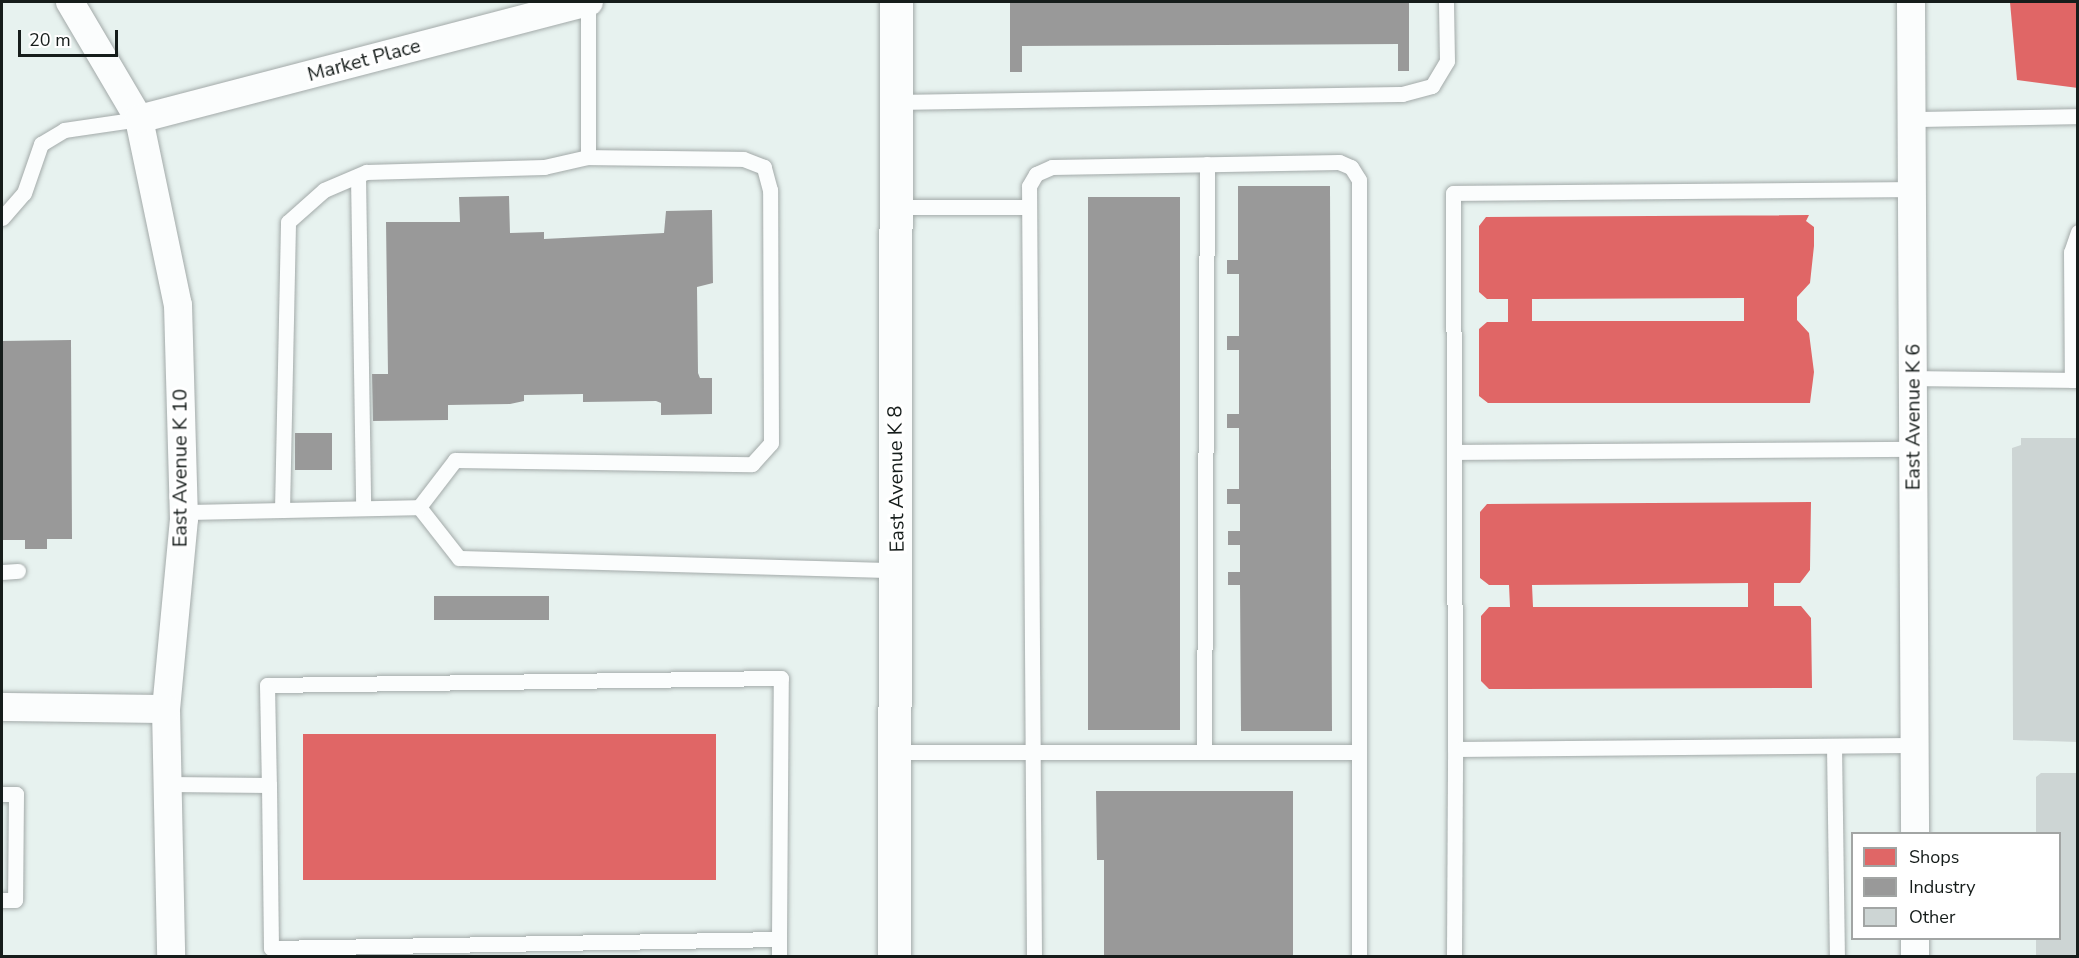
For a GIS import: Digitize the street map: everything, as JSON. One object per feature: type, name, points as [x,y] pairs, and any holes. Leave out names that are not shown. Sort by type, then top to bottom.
[{"type":"street","name":"East Avenue K 10","points":[[70,2],[139,119],[178,305],[184,512],[166,709],[171,957]]},
{"type":"street","name":"Market Place","points":[[139,119],[588,2]]},
{"type":"street","name":"East Avenue K 8","points":[[894,957],[897,570],[894,207],[896,2]]},
{"type":"street","name":"East Avenue K 6","points":[[1911,2],[1915,832]]},
{"type":"street","points":[[2,707],[166,709]]},
{"type":"street","points":[[1915,940],[1915,957]]},
{"type":"lane","points":[[588,2],[588,157]]},
{"type":"lane","points":[[895,102],[1402,94],[1432,86],[1447,61],[1446,2]]},
{"type":"lane","points":[[1912,119],[2078,116]]},
{"type":"lane","points":[[2,218],[24,193],[40,144],[64,130],[139,119]]},
{"type":"lane","points":[[282,510],[288,222],[324,190],[358,176],[544,167],[588,157],[743,159],[764,167],[770,190],[771,443],[752,464],[455,460],[419,507]]},
{"type":"lane","points":[[1034,957],[1029,186],[1036,174],[1052,167],[1339,162],[1351,167],[1359,180],[1359,957]]},
{"type":"lane","points":[[1204,752],[1207,164]]},
{"type":"lane","points":[[358,176],[363,508]]},
{"type":"lane","points":[[1454,957],[1453,193],[1912,189]]},
{"type":"lane","points":[[894,207],[1029,207]]},
{"type":"lane","points":[[1913,378],[2075,380],[2071,252],[2078,232]]},
{"type":"lane","points":[[1454,452],[1913,449]]},
{"type":"lane","points":[[184,512],[419,507]]},
{"type":"lane","points":[[419,507],[459,558],[897,570]]},
{"type":"lane","points":[[2,572],[18,571]]},
{"type":"lane","points":[[778,939],[271,948],[267,686],[781,678],[779,957]]},
{"type":"lane","points":[[1455,749],[1914,745]]},
{"type":"lane","points":[[1834,746],[1837,957]]},
{"type":"lane","points":[[894,752],[1359,752]]},
{"type":"lane","points":[[168,784],[269,784]]},
{"type":"lane","points":[[2,794],[16,794],[15,900],[2,900]]},
{"type":"building: Shops","points":[[2010,2],[2078,2],[2078,88],[2017,80]]},
{"type":"building: Shops","points":[[1809,215],[1806,221],[1814,227],[1810,283],[1797,297],[1797,320],[1809,333],[1814,372],[1810,403],[1488,403],[1479,396],[1479,329],[1487,322],[1508,322],[1508,299],[1487,299],[1479,292],[1479,226],[1486,217]],"holes":[[[1744,298],[1744,321],[1532,321],[1532,299]]]},
{"type":"building: Shops","points":[[1811,502],[1810,570],[1800,583],[1774,583],[1774,606],[1801,606],[1811,618],[1812,688],[1489,689],[1481,681],[1481,616],[1489,607],[1510,607],[1509,585],[1489,585],[1480,578],[1480,512],[1487,504]],"holes":[[[1748,583],[1748,607],[1533,607],[1532,585]]]},
{"type":"building: Shops","points":[[303,734],[716,734],[716,880],[303,880]]},
{"type":"building: Industry","points":[[1010,2],[1409,2],[1409,71],[1398,71],[1398,44],[1022,46],[1022,72],[1010,72]]},
{"type":"building: Industry","points":[[1238,186],[1330,186],[1332,731],[1241,731],[1240,585],[1228,585],[1228,572],[1240,572],[1240,545],[1228,545],[1228,531],[1240,531],[1240,504],[1227,504],[1227,489],[1239,489],[1239,428],[1227,428],[1227,414],[1239,414],[1239,350],[1227,350],[1227,336],[1239,336],[1239,274],[1227,274],[1227,260],[1238,260]]},
{"type":"building: Industry","points":[[509,196],[510,233],[544,232],[544,239],[664,233],[666,211],[712,210],[713,283],[697,287],[698,373],[700,378],[712,378],[712,414],[661,415],[661,403],[656,401],[583,402],[583,394],[524,395],[524,401],[510,404],[448,405],[448,420],[373,421],[372,374],[388,374],[386,222],[460,222],[459,197]]},
{"type":"building: Industry","points":[[1088,197],[1180,197],[1180,730],[1088,730]]},
{"type":"building: Industry","points":[[71,340],[72,539],[47,539],[47,549],[25,549],[25,540],[2,540],[2,341]]},
{"type":"building: Industry","points":[[295,433],[332,433],[332,470],[295,470]]},
{"type":"building: Industry","points":[[434,596],[549,596],[549,620],[434,620]]},
{"type":"building: Industry","points":[[1096,791],[1293,791],[1293,956],[1104,956],[1104,860],[1097,860]]},
{"type":"building: Other","points":[[2021,438],[2078,438],[2078,742],[2013,740],[2012,448],[2021,445]]},
{"type":"building: Other","points":[[2041,773],[2078,773],[2078,956],[2036,956],[2036,940],[2061,940],[2061,832],[2036,832],[2036,777]]}]
